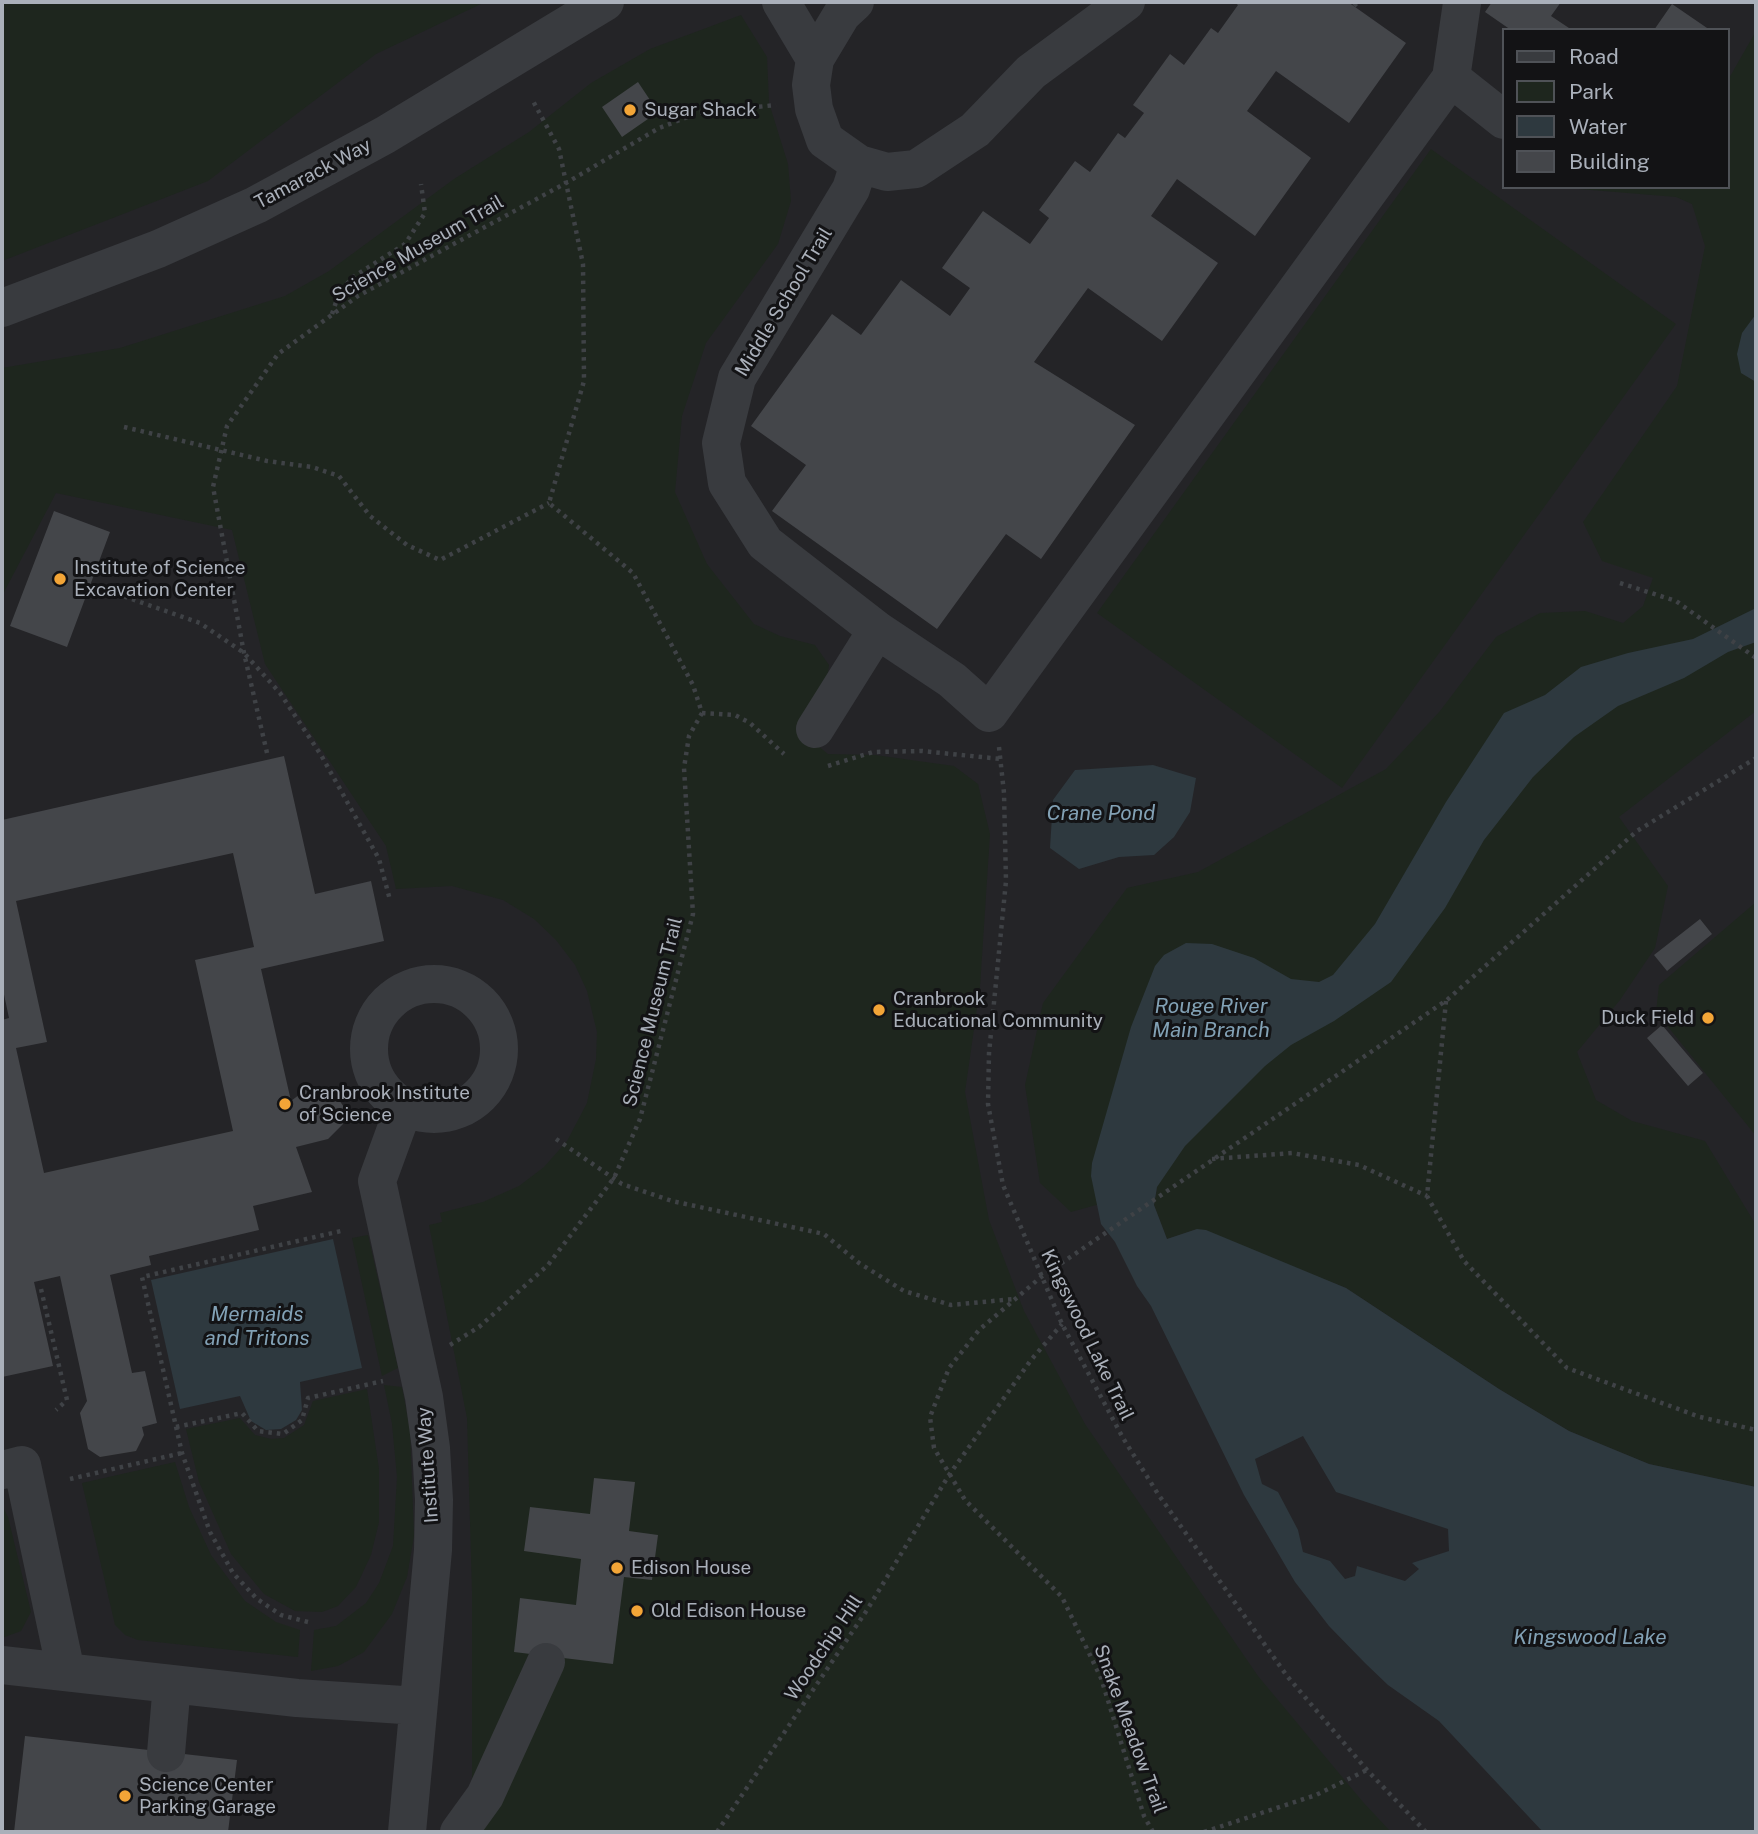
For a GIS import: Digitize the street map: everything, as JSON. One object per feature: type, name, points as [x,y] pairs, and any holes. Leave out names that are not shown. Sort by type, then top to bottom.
[{"type":"street","name":"Tamarack Way","points":[[2,308],[158,249],[256,205],[374,142],[605,2]]},
{"type":"street","points":[[781,2],[815,59]]},
{"type":"street","points":[[855,2],[842,14],[815,59],[811,85],[814,109],[825,140],[859,164],[887,172],[916,169],[975,130],[1031,72],[1126,2]]},
{"type":"street","points":[[989,713],[1451,78],[1462,3]]},
{"type":"street","points":[[1451,78],[1502,118]]},
{"type":"street","name":"Middle School Trail","points":[[859,164],[851,189],[737,378],[721,443],[727,484],[765,543],[877,630],[952,680],[989,713]]},
{"type":"street","points":[[815,729],[877,630]]},
{"type":"street","name":"Institute Way","points":[[404,1107],[377,1181],[424,1396],[431,1448],[433,1550],[407,1832]]},
{"type":"street","points":[[2,1470],[22,1465],[66,1672]]},
{"type":"street","points":[[458,1832],[485,1796],[546,1662]]},
{"type":"street","points":[[2,1665],[298,1698],[418,1706]]},
{"type":"street","points":[[166,1753],[172,1684]]},
{"type":"path","points":[[124,427],[221,451],[312,467],[339,476],[370,516],[407,545],[440,560],[549,503],[584,382],[583,264],[559,149],[534,101]]},
{"type":"path","name":"Science Museum Trail","points":[[267,752],[244,653],[213,488],[227,426],[278,354],[358,296],[566,183],[628,143],[698,113],[783,105]]},
{"type":"path","points":[[332,314],[339,293],[354,277],[405,244],[425,213],[421,184]]},
{"type":"path","name":"Science Museum Trail","points":[[450,1346],[479,1327],[548,1265],[614,1178],[640,1119],[693,914],[684,768],[689,736],[702,713],[693,685],[633,572],[549,503]]},
{"type":"path","points":[[1620,583],[1676,601],[1756,658]]},
{"type":"path","points":[[100,588],[200,623],[244,653],[280,693],[321,755],[379,859],[390,900]]},
{"type":"path","name":"Kingswood Lake Trail","points":[[989,713],[1001,759],[1007,835],[1006,881],[989,1053],[988,1104],[1003,1185],[1062,1324],[1123,1437],[1194,1549],[1287,1676],[1367,1770],[1426,1832]]},
{"type":"path","points":[[948,1475],[934,1448],[930,1417],[949,1368],[979,1330],[1087,1244],[1447,1000],[1637,831],[1756,758]]},
{"type":"path","points":[[1447,1000],[1427,1196],[1464,1261],[1567,1368],[1700,1417],[1756,1430]]},
{"type":"path","points":[[556,1139],[614,1178],[672,1201],[824,1234],[859,1263],[904,1291],[951,1306],[1015,1299]]},
{"type":"path","points":[[1211,1159],[1292,1153],[1359,1165],[1427,1196]]},
{"type":"path","points":[[308,1622],[281,1615],[264,1605],[233,1573],[203,1518],[182,1453],[142,1277],[341,1231]]},
{"type":"path","points":[[41,1289],[67,1400],[56,1410]]},
{"type":"path","name":"Woodchip Hill","points":[[717,1832],[867,1610],[948,1475],[1031,1360],[1062,1324]]},
{"type":"path","points":[[176,1427],[242,1413],[258,1432],[283,1434],[302,1420],[308,1398],[387,1380]]},
{"type":"path","points":[[70,1479],[182,1453]]},
{"type":"path","name":"Snake Meadow Trail","points":[[948,1475],[965,1500],[1062,1597],[1101,1678],[1144,1816],[1153,1832]]},
{"type":"path","points":[[1204,1832],[1316,1794],[1367,1770]]},
{"type":"shaded area","name":"Cranbrook Educational Community","points":[[2,2],[1756,2],[1756,1832],[2,1832]]},
{"type":"green space","points":[[2,2],[485,2],[376,54],[208,181],[2,261]]},
{"type":"green space","points":[[741,15],[767,57],[769,103],[788,164],[791,201],[778,244],[706,343],[682,416],[675,492],[707,564],[754,624],[780,636],[815,645],[829,665],[825,692],[796,728],[828,754],[875,755],[954,766],[978,784],[990,834],[980,987],[965,1092],[989,1220],[1024,1311],[1085,1424],[1258,1676],[1391,1832],[472,1832],[472,1591],[467,1418],[429,1225],[442,1222],[440,1213],[483,1202],[519,1186],[544,1167],[567,1141],[587,1103],[596,1059],[597,1032],[587,991],[575,965],[556,940],[534,919],[503,900],[452,886],[396,889],[386,846],[265,664],[232,530],[56,493],[2,596],[2,368],[120,348],[285,296],[329,271],[454,179],[529,132],[591,83],[650,49]]},
{"type":"green space","points":[[1756,31],[1756,711],[1619,817],[1668,886],[1655,948],[1620,1000],[1577,1052],[1596,1100],[1632,1121],[1705,1141],[1756,1225],[1756,1487],[1649,1464],[1569,1431],[1499,1389],[1346,1288],[1197,1229],[1167,1239],[1154,1205],[1157,1188],[1071,1212],[1040,1183],[1025,1085],[1043,1003],[1127,888],[1198,872],[1386,769],[1440,711],[1496,637],[1540,613],[1585,611],[1623,623],[1643,606],[1653,578],[1602,561],[1583,522],[1677,386],[1705,246],[1692,204],[1676,197],[1579,189],[1730,189],[1730,76]]},
{"type":"green space","points":[[1431,149],[1676,324],[1342,788],[1097,613]]},
{"type":"green space","name":"Duck Field","points":[[1756,902],[1756,1136],[1656,1012],[1659,985]]},
{"type":"green space","points":[[368,1235],[398,1368],[382,1376],[352,1238]]},
{"type":"green space","points":[[384,1385],[402,1387],[410,1430],[414,1536],[407,1577],[392,1614],[364,1652],[338,1666],[311,1671],[314,1630],[336,1626],[366,1603],[379,1583],[393,1546],[397,1477],[392,1424]]},
{"type":"green space","points":[[367,1389],[379,1469],[379,1522],[371,1555],[356,1587],[338,1606],[322,1612],[295,1611],[264,1594],[231,1554],[199,1482],[186,1429],[240,1418],[255,1435],[271,1439],[284,1438],[304,1425],[313,1401]]},
{"type":"green space","points":[[175,1462],[189,1507],[211,1555],[245,1601],[276,1622],[300,1630],[298,1657],[138,1640],[125,1635],[115,1625],[82,1483]]},
{"type":"green space","points":[[2,1505],[8,1517],[31,1612],[21,1631],[2,1638]]},
{"type":"water","points":[[1756,314],[1756,382],[1741,373],[1737,354],[1742,333]]},
{"type":"water","name":"Kingswood Lake","points":[[1756,608],[1756,642],[1728,652],[1684,678],[1618,706],[1574,737],[1533,777],[1484,840],[1445,908],[1391,982],[1334,1021],[1291,1045],[1265,1066],[1185,1146],[1157,1187],[1154,1205],[1167,1239],[1197,1229],[1206,1230],[1346,1288],[1499,1389],[1569,1431],[1649,1464],[1756,1487],[1756,1832],[1543,1832],[1439,1721],[1388,1685],[1365,1663],[1329,1626],[1295,1582],[1244,1495],[1151,1306],[1137,1286],[1115,1242],[1101,1224],[1091,1176],[1092,1163],[1131,1027],[1155,966],[1164,955],[1186,943],[1212,944],[1254,958],[1291,979],[1319,982],[1333,975],[1375,924],[1446,802],[1504,713],[1545,695],[1581,667],[1628,653],[1693,639]],"holes":[[[1303,1436],[1336,1492],[1448,1529],[1449,1551],[1412,1563],[1419,1569],[1405,1581],[1357,1566],[1355,1576],[1345,1579],[1330,1561],[1303,1552],[1298,1530],[1278,1492],[1262,1484],[1255,1459]]]},
{"type":"water","name":"Crane Pond","points":[[1153,765],[1196,778],[1190,812],[1174,837],[1154,855],[1119,857],[1079,869],[1050,848],[1053,800],[1075,770]]},
{"type":"water","name":"Mermaids and Tritons","points":[[333,1239],[362,1368],[300,1382],[302,1410],[296,1420],[281,1429],[266,1430],[251,1421],[240,1396],[180,1409],[151,1280]]},
{"type":"building","points":[[1234,2],[1348,2],[1406,43],[1349,123],[1276,71],[1247,111],[1311,158],[1255,236],[1177,179],[1151,216],[1218,263],[1162,341],[1088,288],[1034,362],[1135,425],[1041,559],[1006,534],[937,629],[772,511],[806,465],[751,426],[832,314],[861,335],[901,280],[950,316],[970,288],[942,268],[983,211],[1030,244],[1049,218],[1039,210],[1075,161],[1090,172],[1118,133],[1125,138],[1144,113],[1133,105],[1170,54],[1184,65],[1211,28],[1218,33],[1238,5]]},
{"type":"building","points":[[1492,2],[1561,2],[1551,16],[1569,28],[1508,28],[1485,12]]},
{"type":"building","points":[[1672,4],[1707,28],[1655,28]]},
{"type":"building","name":"Sugar Shack","points":[[638,82],[658,112],[622,137],[602,107]]},
{"type":"building","name":"Institute of Science Excavation Center","points":[[54,511],[110,532],[67,647],[10,626]]},
{"type":"building","name":"Cranbrook Institute of Science","points":[[284,756],[315,894],[371,881],[384,941],[261,969],[291,1101],[308,1088],[331,1089],[344,1107],[343,1124],[328,1139],[296,1147],[312,1192],[253,1206],[259,1230],[149,1256],[151,1265],[110,1275],[132,1373],[145,1371],[157,1423],[142,1427],[144,1435],[136,1451],[100,1457],[88,1449],[80,1413],[87,1401],[60,1276],[34,1282],[53,1366],[2,1377],[2,1020],[9,1018],[2,985],[2,820]],"holes":[[[233,853],[254,947],[195,960],[233,1131],[44,1173],[16,1048],[47,1042],[16,901]]]},
{"type":"building","points":[[1700,919],[1712,934],[1667,971],[1654,955]]},
{"type":"building","points":[[1662,1025],[1703,1073],[1688,1086],[1647,1038]]},
{"type":"building","name":"Edison House","points":[[594,1478],[635,1482],[629,1531],[658,1535],[652,1580],[624,1577],[613,1664],[514,1652],[520,1598],[576,1605],[581,1559],[524,1551],[530,1507],[590,1514]]},
{"type":"building","name":"Science Center Parking Garage","points":[[25,1736],[237,1760],[228,1832],[14,1832]]},
{"type":"place","name":"Sugar Shack","points":[[630,110]]},
{"type":"place","name":"Institute of Science Excavation Center","points":[[60,579]]},
{"type":"place","name":"Cranbrook Educational Community","points":[[879,1010]]},
{"type":"place","name":"Duck Field","points":[[1708,1018]]},
{"type":"place","name":"Cranbrook Institute of Science","points":[[285,1104]]},
{"type":"place","name":"Edison House","points":[[617,1568]]},
{"type":"place","name":"Old Edison House","points":[[637,1611]]},
{"type":"place","name":"Science Center Parking Garage","points":[[125,1796]]},
{"type":"water label","name":"Rouge River Main Branch","points":[[1211,1019]]}]
